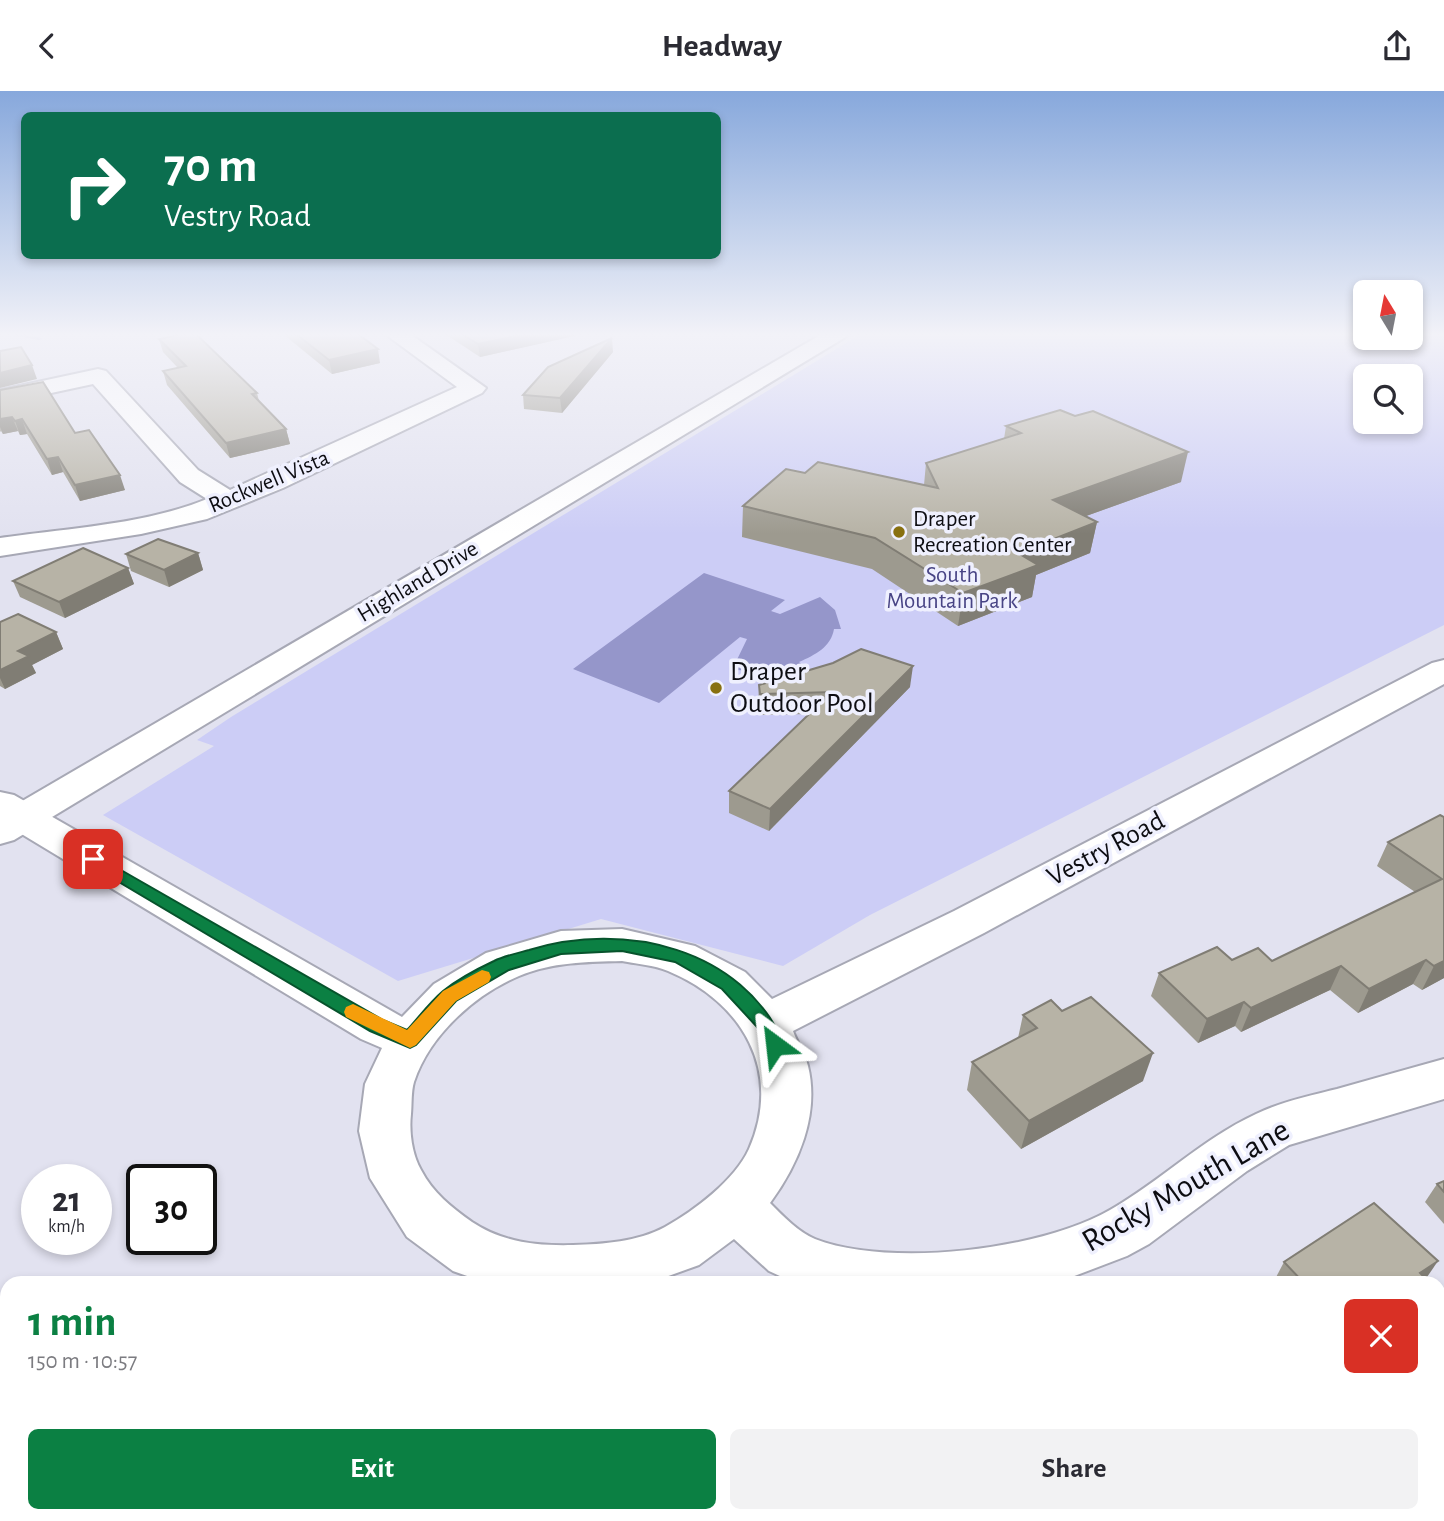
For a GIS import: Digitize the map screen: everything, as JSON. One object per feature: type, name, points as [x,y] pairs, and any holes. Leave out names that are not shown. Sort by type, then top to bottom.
[{"type":"street","points":[[121,401],[189,476],[228,502]]},
{"type":"street","name":"Rockwell Vista","points":[[0,547],[141,526],[197,513],[228,502],[447,401]]},
{"type":"street","name":"Highland Drive","points":[[7,818],[723,401]]},
{"type":"street","name":"Vestry Road","points":[[766,1024],[969,922],[1444,670]]},
{"type":"street","points":[[7,818],[377,1025],[410,1040]]},
{"type":"street","points":[[622,945],[679,957],[729,984],[766,1024],[784,1066],[786,1113],[770,1162],[736,1207],[680,1247],[612,1270],[538,1272],[468,1268],[426,1220],[396,1178],[384,1131],[389,1084],[410,1040],[450,996],[502,965],[561,947],[622,945]]},
{"type":"street","name":"Rocky Mouth Lane","points":[[919,1276],[1007,1271],[1058,1257],[1107,1239],[1151,1213],[1247,1143],[1275,1128],[1444,1079]]},
{"type":"street","name":"Rocky Mouth Lane","points":[[736,1207],[794,1256],[821,1268],[849,1274],[884,1276]]},
{"type":"green space","name":"South Mountain Park","points":[[751,401],[1353,401],[1353,434],[1423,434],[1423,401],[1444,401],[1444,625],[870,915],[783,966],[601,919],[398,981],[103,815],[214,746],[197,740]]},
{"type":"shaded area","points":[[704,573],[785,600],[771,611],[780,614],[820,597],[835,610],[841,629],[834,629],[826,646],[799,662],[803,665],[773,671],[732,670],[747,639],[740,637],[659,703],[573,669]]},
{"type":"building","points":[[0,401],[55,401],[75,433],[89,430],[120,475],[75,485],[58,457],[47,459],[22,419],[0,419]]},
{"type":"building","points":[[189,401],[259,401],[286,429],[226,443]]},
{"type":"building","name":"Draper Recreation Center","points":[[1060,410],[1075,416],[1093,411],[1188,452],[1053,500],[1097,522],[1018,553],[1038,565],[963,593],[875,538],[743,506],[786,469],[805,473],[818,462],[938,488],[926,463],[1021,433],[1006,426]]},
{"type":"building","points":[[158,539],[198,553],[164,570],[126,554]]},
{"type":"building","points":[[83,548],[128,568],[59,602],[13,581]]},
{"type":"building","points":[[18,614],[56,632],[18,651],[29,656],[0,670],[0,622]]},
{"type":"building","points":[[861,649],[913,666],[770,809],[729,791],[832,692],[760,694],[759,685],[833,663]]},
{"type":"building","points":[[1440,815],[1444,817],[1444,961],[1434,966],[1426,960],[1369,989],[1341,966],[1251,1008],[1244,1002],[1207,1019],[1159,973],[1217,947],[1232,960],[1258,948],[1272,961],[1442,879],[1388,842]]},
{"type":"building","points":[[1091,997],[1153,1053],[1029,1121],[972,1062],[1037,1028],[1023,1015],[1051,1000],[1062,1011]]},
{"type":"building","points":[[1444,1181],[1444,1192],[1437,1184]]},
{"type":"building","points":[[1374,1203],[1438,1261],[1420,1273],[1423,1276],[1297,1276],[1284,1262]]},
{"type":"slow traffic","points":[[353,1012],[410,1040],[450,996],[482,977]]},
{"type":"place","name":"Draper Recreation Center","points":[[899,532]]},
{"type":"place","name":"Draper Outdoor Pool","points":[[716,688]]},
{"type":"route","points":[[93,859],[377,1025],[410,1040],[450,996],[502,965],[561,947],[622,945],[679,957],[729,984],[766,1024],[775,1045]]}]
